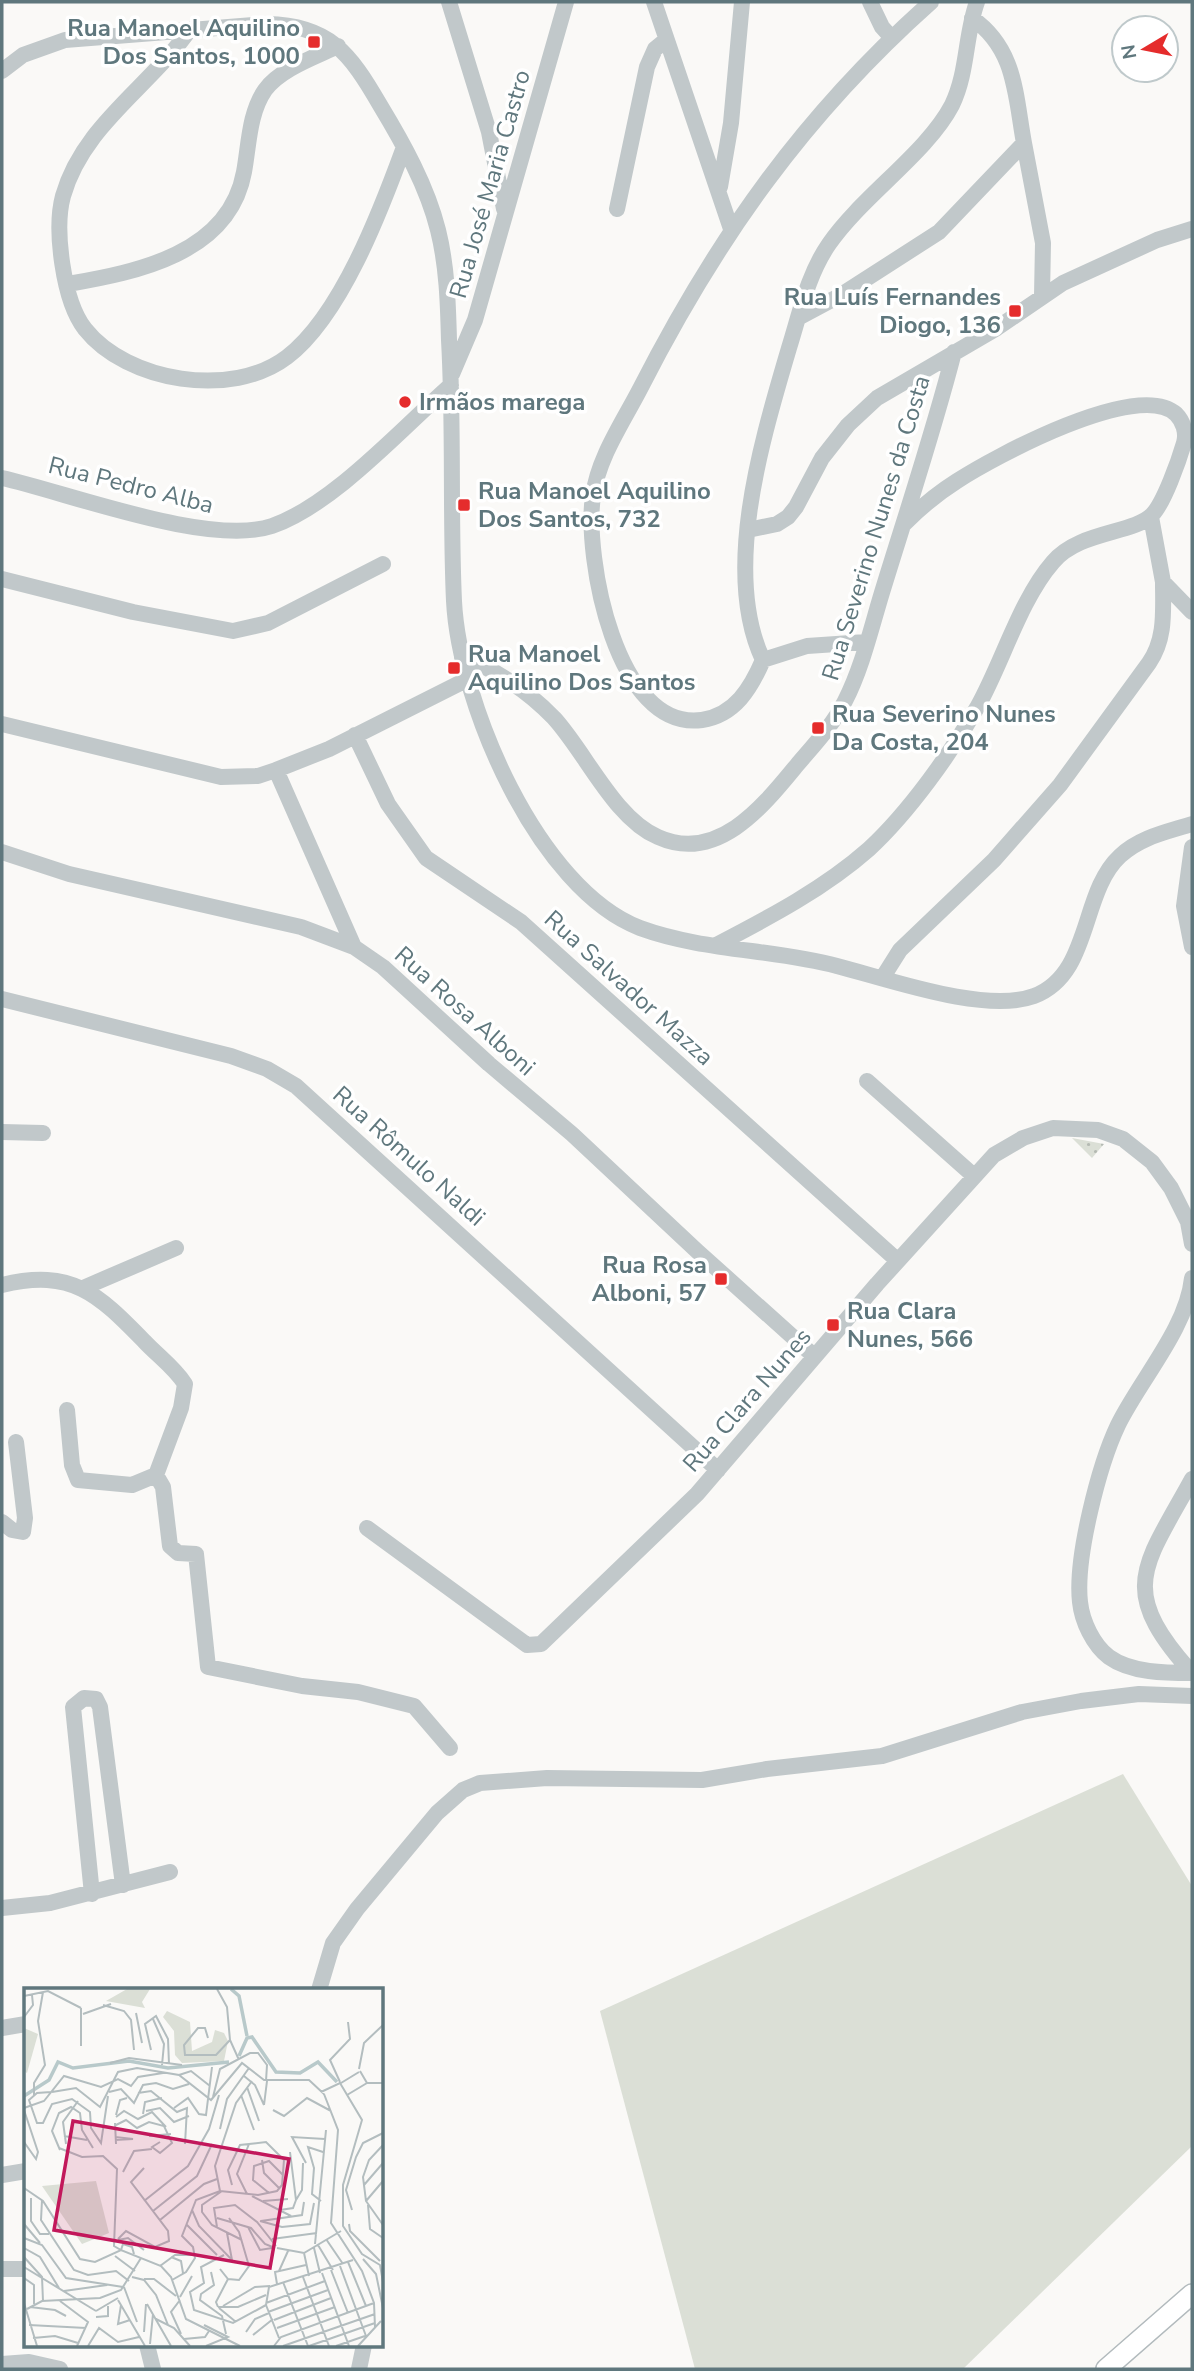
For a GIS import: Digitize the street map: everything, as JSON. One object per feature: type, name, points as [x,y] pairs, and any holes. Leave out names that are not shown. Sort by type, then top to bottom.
[{"type":"main road","points":[[1106,2369],[1192,2294]]},
{"type":"street","points":[[449,2],[489,132],[505,215]]},
{"type":"street","points":[[654,2],[720,190],[731,229]]},
{"type":"street","points":[[720,190],[731,123],[742,2]]},
{"type":"street","points":[[870,2],[882,27],[891,37]]},
{"type":"street","points":[[931,2],[891,37],[822,109],[731,229],[664,343],[601,467],[593,493],[591,546],[601,598],[619,654],[644,693],[667,713],[692,721],[718,716],[729,710],[748,689],[763,660],[751,613],[748,530],[758,463],[809,283],[832,239],[925,139],[951,105],[965,60],[973,8]]},
{"type":"street","name":"Rua José Maria Castro","points":[[451,381],[475,320],[563,4]]},
{"type":"street","points":[[973,8],[1005,52],[1043,243],[1042,296]]},
{"type":"street","points":[[2,71],[23,55],[65,40],[190,29],[289,25],[315,31],[338,46],[376,97],[404,147],[431,207],[442,249],[451,381],[454,601],[468,679],[506,781],[532,826],[575,882],[591,898],[629,923],[654,933],[825,962],[983,1002],[1017,1000],[1040,993],[1054,984],[1068,966],[1102,885],[1118,858],[1151,837],[1192,824]]},
{"type":"street","points":[[190,29],[160,69],[96,131],[71,175],[60,217],[61,254],[68,284],[84,328],[100,343],[142,367],[176,379],[219,382],[256,374],[284,360],[299,348],[319,323],[360,255],[404,147]]},
{"type":"street","points":[[617,209],[647,67],[655,49],[666,40]]},
{"type":"street","points":[[68,284],[169,260],[197,244],[216,224],[239,191],[256,108],[266,88],[276,79],[338,46]]},
{"type":"street","points":[[799,318],[841,295],[939,232],[1024,143]]},
{"type":"street","points":[[748,530],[777,524],[788,517],[822,458],[861,412],[885,393],[997,328],[1042,296],[1089,270],[1192,229]]},
{"type":"street","name":"Rua Severino Nunes da Costa","points":[[462,657],[487,666],[554,718],[626,813],[657,837],[683,843],[718,838],[732,831],[765,803],[832,723],[855,678],[954,352]]},
{"type":"street","name":"Rua Pedro Alba","points":[[2,478],[186,525],[223,531],[256,530],[301,512],[336,487],[451,381]]},
{"type":"street","points":[[718,944],[825,883],[871,847],[929,777],[978,707],[1032,593],[1056,558],[1091,538],[1151,517],[1185,441],[1182,421],[1174,412],[1150,404],[1109,411],[1032,441],[957,480],[904,523]]},
{"type":"street","points":[[883,977],[900,950],[994,860],[1060,785],[1159,649],[1162,635],[1163,582],[1151,517]]},
{"type":"street","points":[[2,579],[133,612],[233,631],[268,623],[383,564]]},
{"type":"street","points":[[1163,582],[1192,612]]},
{"type":"street","points":[[763,660],[807,646],[866,642]]},
{"type":"street","points":[[2,724],[221,777],[258,776],[355,735],[468,679]]},
{"type":"street","name":"Rua Salvador Mazza","points":[[355,735],[395,815],[426,858],[521,922],[898,1261]]},
{"type":"street","points":[[276,770],[354,947]]},
{"type":"street","points":[[1192,847],[1184,906],[1192,947]]},
{"type":"street","name":"Rua Rosa Alboni","points":[[2,852],[69,874],[301,927],[354,947],[383,967],[489,1065],[572,1134],[814,1356]]},
{"type":"street","name":"Rua Rômulo Naldi","points":[[2,999],[231,1056],[267,1069],[296,1086],[718,1470]]},
{"type":"street","points":[[867,1081],[974,1176]]},
{"type":"street","name":"Rua Clara Nunes","points":[[367,1528],[527,1645],[541,1644],[718,1470],[814,1356],[994,1155],[1044,1130],[1064,1127],[1098,1130],[1123,1139],[1152,1161],[1181,1205],[1192,1244]]},
{"type":"street","points":[[2,1132],[43,1133]]},
{"type":"street","points":[[83,1288],[176,1248]]},
{"type":"street","points":[[1192,1278],[1179,1316],[1118,1426],[1107,1454],[1094,1505],[1079,1594],[1088,1630],[1108,1656],[1132,1668],[1192,1673]]},
{"type":"street","points":[[2,1285],[39,1280],[83,1288],[120,1316],[171,1366],[185,1384],[181,1408],[156,1475],[132,1485],[78,1480],[72,1465],[67,1410]]},
{"type":"street","points":[[2,1522],[12,1530],[23,1532],[25,1518],[16,1442]]},
{"type":"street","points":[[156,1475],[163,1488],[170,1546],[178,1553],[196,1554],[208,1667],[329,1690],[358,1692],[414,1706],[450,1748]]},
{"type":"street","points":[[1192,1479],[1148,1563],[1144,1586],[1146,1607],[1156,1629],[1192,1673]]},
{"type":"street","points":[[320,1988],[333,1943],[356,1909],[437,1813],[463,1790],[480,1783],[546,1778],[702,1780],[767,1769],[882,1756],[1022,1712],[1081,1701],[1139,1693],[1192,1696]]},
{"type":"street","points":[[92,1894],[73,1707],[75,1702],[84,1698],[96,1699],[100,1707],[123,1885]]},
{"type":"street","points":[[2,1908],[50,1903],[92,1894],[170,1872]]},
{"type":"street","points":[[2,2028],[24,2024]]},
{"type":"street","points":[[2,2175],[24,2171]]},
{"type":"street","points":[[2,2269],[24,2269]]},
{"type":"street","points":[[147,2346],[153,2369]]},
{"type":"street","points":[[359,2369],[364,2346]]},
{"type":"street","points":[[2,2364],[29,2362],[61,2369]]},
{"type":"shaded area","points":[[1072,1138],[1104,1144],[1092,1158]]},
{"type":"shaded area","points":[[1123,1774],[1192,1886],[1192,2146],[963,2369],[695,2369],[600,2011]]},
{"type":"place","name":"Rua Manoel Aquilino Dos Santos, 1000","points":[[314,42]]},
{"type":"place","name":"Rua Luís Fernandes Diogo, 136","points":[[1015,311]]},
{"type":"place","name":"Irmãos marega","points":[[405,402]]},
{"type":"place","name":"Rua Manoel Aquilino Dos Santos, 732","points":[[464,505]]},
{"type":"place","name":"Rua Manoel Aquilino Dos Santos","points":[[454,668]]},
{"type":"place","name":"Rua Severino Nunes Da Costa, 204","points":[[818,728]]},
{"type":"place","name":"Rua Rosa Alboni, 57","points":[[721,1279]]},
{"type":"place","name":"Rua Clara Nunes, 566","points":[[833,1325]]}]
